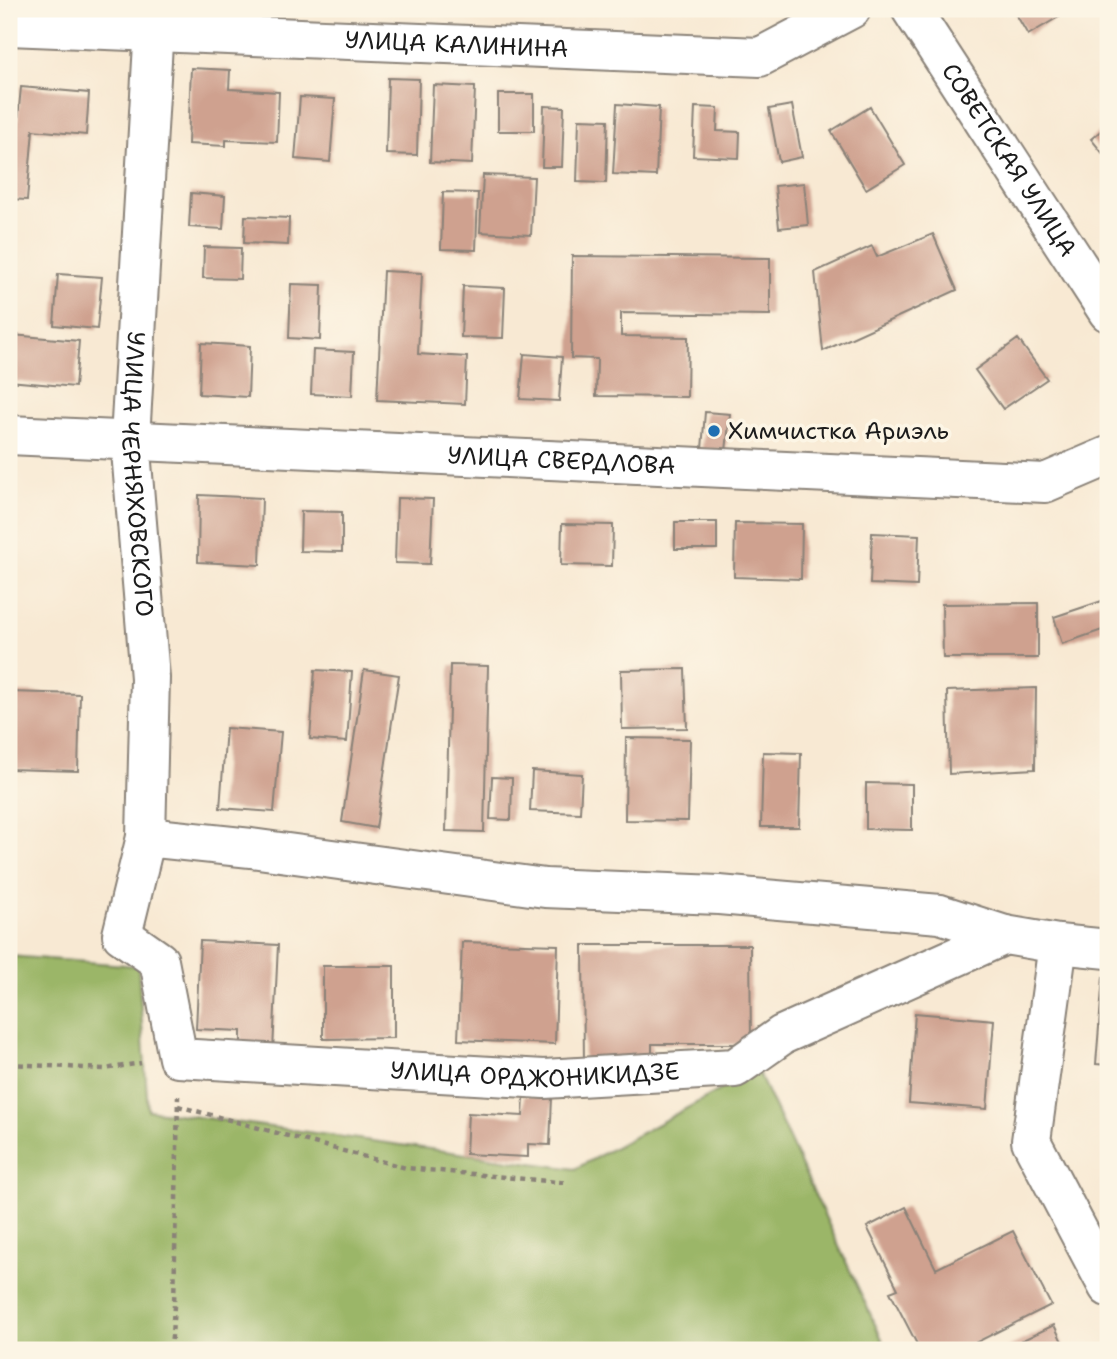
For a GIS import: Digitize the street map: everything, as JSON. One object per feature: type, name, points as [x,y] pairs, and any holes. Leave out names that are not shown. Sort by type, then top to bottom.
[{"type":"street","name":"УЛИЦА КАЛИНИНА","points":[[9,26],[155,20],[760,57],[850,9]]},
{"type":"street","name":"СОВЕТСКАЯ УЛИЦА","points":[[911,9],[1108,312]]},
{"type":"street","name":"УЛИЦА ЧЕРНЯХОВСКОГО","points":[[155,20],[131,439],[149,678],[146,837],[122,935],[159,961],[178,1058]]},
{"type":"street","name":"УЛИЦА СВЕРДЛОВА","points":[[9,435],[1045,483],[1108,456]]},
{"type":"street","points":[[146,837],[251,848],[545,888],[719,895],[940,914],[1004,935],[1108,949]]},
{"type":"street","name":"УЛИЦА ОРДЖОНИКИДЗЕ","points":[[178,1058],[544,1079],[735,1068],[782,1035],[1004,935]]},
{"type":"street","points":[[1058,944],[1031,1140],[1108,1287]]},
{"type":"path","points":[[9,1065],[105,1069],[178,1058],[171,1350]]},
{"type":"path","points":[[178,1106],[406,1168],[569,1183]]},
{"type":"green space","points":[[9,956],[138,966],[148,1110],[575,1169],[757,1070],[887,1350],[9,1350]]},
{"type":"building","points":[[1013,9],[1072,9],[1028,35]]},
{"type":"building","points":[[191,68],[230,70],[229,89],[279,92],[277,142],[226,140],[226,146],[188,144]]},
{"type":"building","points":[[388,78],[419,79],[417,155],[386,154]]},
{"type":"building","points":[[433,85],[475,87],[472,164],[430,162]]},
{"type":"building","points":[[21,87],[89,93],[86,135],[33,130],[27,200],[9,199],[9,128],[17,129]]},
{"type":"building","points":[[498,94],[534,94],[534,131],[498,131]]},
{"type":"building","points":[[300,97],[335,99],[330,162],[295,159]]},
{"type":"building","points":[[617,104],[659,107],[656,176],[613,174]]},
{"type":"building","points":[[792,105],[802,157],[779,162],[769,109]]},
{"type":"building","points":[[544,106],[564,107],[562,167],[542,167]]},
{"type":"building","points":[[695,107],[718,108],[717,131],[740,132],[739,158],[693,156]]},
{"type":"building","points":[[870,107],[905,165],[866,189],[831,131]]},
{"type":"building","points":[[579,119],[608,120],[606,183],[577,182]]},
{"type":"building","points":[[1108,125],[1108,160],[1091,139]]},
{"type":"building","points":[[483,175],[534,177],[531,235],[480,232]]},
{"type":"building","points":[[804,183],[808,225],[779,228],[775,186]]},
{"type":"building","points":[[443,192],[478,193],[476,250],[441,249]]},
{"type":"building","points":[[191,193],[225,196],[223,229],[189,227]]},
{"type":"building","points":[[245,216],[289,218],[288,245],[244,243]]},
{"type":"building","points":[[933,234],[957,290],[823,351],[815,272],[872,246],[877,257]]},
{"type":"building","points":[[204,247],[241,248],[240,279],[203,278]]},
{"type":"building","points":[[572,256],[770,258],[770,315],[621,313],[621,336],[688,337],[687,397],[596,396],[597,359],[571,358]]},
{"type":"building","points":[[383,271],[422,273],[418,354],[467,357],[465,404],[377,400]]},
{"type":"building","points":[[58,274],[102,277],[97,329],[54,325]]},
{"type":"building","points":[[291,284],[322,285],[320,340],[289,338]]},
{"type":"building","points":[[463,286],[505,288],[503,338],[461,337]]},
{"type":"building","points":[[12,335],[79,341],[75,387],[9,381]]},
{"type":"building","points":[[1018,339],[1047,379],[1003,409],[975,370]]},
{"type":"building","points":[[201,343],[250,346],[248,397],[199,394]]},
{"type":"building","points":[[313,350],[354,352],[352,396],[311,394]]},
{"type":"building","points":[[524,354],[562,357],[559,401],[520,399]]},
{"type":"building","points":[[705,412],[730,414],[726,451],[702,449]]},
{"type":"building","points":[[199,495],[262,498],[260,565],[198,562]]},
{"type":"building","points":[[397,498],[433,499],[430,564],[395,563]]},
{"type":"building","points":[[301,511],[342,512],[342,552],[300,551]]},
{"type":"building","points":[[675,522],[717,522],[717,549],[675,549]]},
{"type":"building","points":[[735,523],[802,524],[801,579],[734,577]]},
{"type":"building","points":[[562,524],[613,525],[612,566],[561,565]]},
{"type":"building","points":[[872,533],[919,535],[917,586],[870,584]]},
{"type":"building","points":[[1108,599],[1108,628],[1062,644],[1054,617]]},
{"type":"building","points":[[1038,603],[1038,658],[943,658],[942,604]]},
{"type":"building","points":[[450,665],[488,666],[484,832],[446,831]]},
{"type":"building","points":[[685,669],[687,728],[622,729],[621,670]]},
{"type":"building","points":[[315,670],[352,672],[347,742],[310,739]]},
{"type":"building","points":[[364,670],[399,675],[376,828],[342,822]]},
{"type":"building","points":[[1036,688],[1035,769],[949,774],[947,691]]},
{"type":"building","points":[[9,692],[80,694],[78,771],[9,769]]},
{"type":"building","points":[[226,728],[281,732],[274,812],[220,808]]},
{"type":"building","points":[[626,738],[690,739],[688,821],[625,820]]},
{"type":"building","points":[[763,752],[801,753],[799,827],[761,827]]},
{"type":"building","points":[[532,771],[582,774],[580,813],[530,811]]},
{"type":"building","points":[[492,777],[512,778],[511,820],[490,819]]},
{"type":"building","points":[[866,783],[912,784],[912,830],[866,829]]},
{"type":"building","points":[[200,941],[278,945],[273,1051],[241,1050],[241,1031],[196,1029]]},
{"type":"building","points":[[462,942],[558,945],[555,1044],[458,1040]]},
{"type":"building","points":[[583,945],[750,945],[751,1044],[652,1044],[652,1067],[584,1067]]},
{"type":"building","points":[[323,966],[394,966],[394,1038],[323,1039]]},
{"type":"building","points":[[1103,977],[1108,978],[1108,1065],[1096,1064]]},
{"type":"building","points":[[915,1013],[994,1020],[987,1109],[909,1103]]},
{"type":"building","points":[[524,1096],[552,1097],[550,1145],[528,1144],[528,1157],[466,1154],[468,1113],[523,1116]]},
{"type":"building","points":[[906,1207],[936,1269],[1013,1231],[1051,1305],[961,1350],[920,1350],[890,1292],[898,1289],[867,1227]]},
{"type":"building","points":[[1054,1325],[1066,1350],[1002,1350]]},
{"type":"place","name":"Химчистка Ариэль","points":[[714,431]]}]
